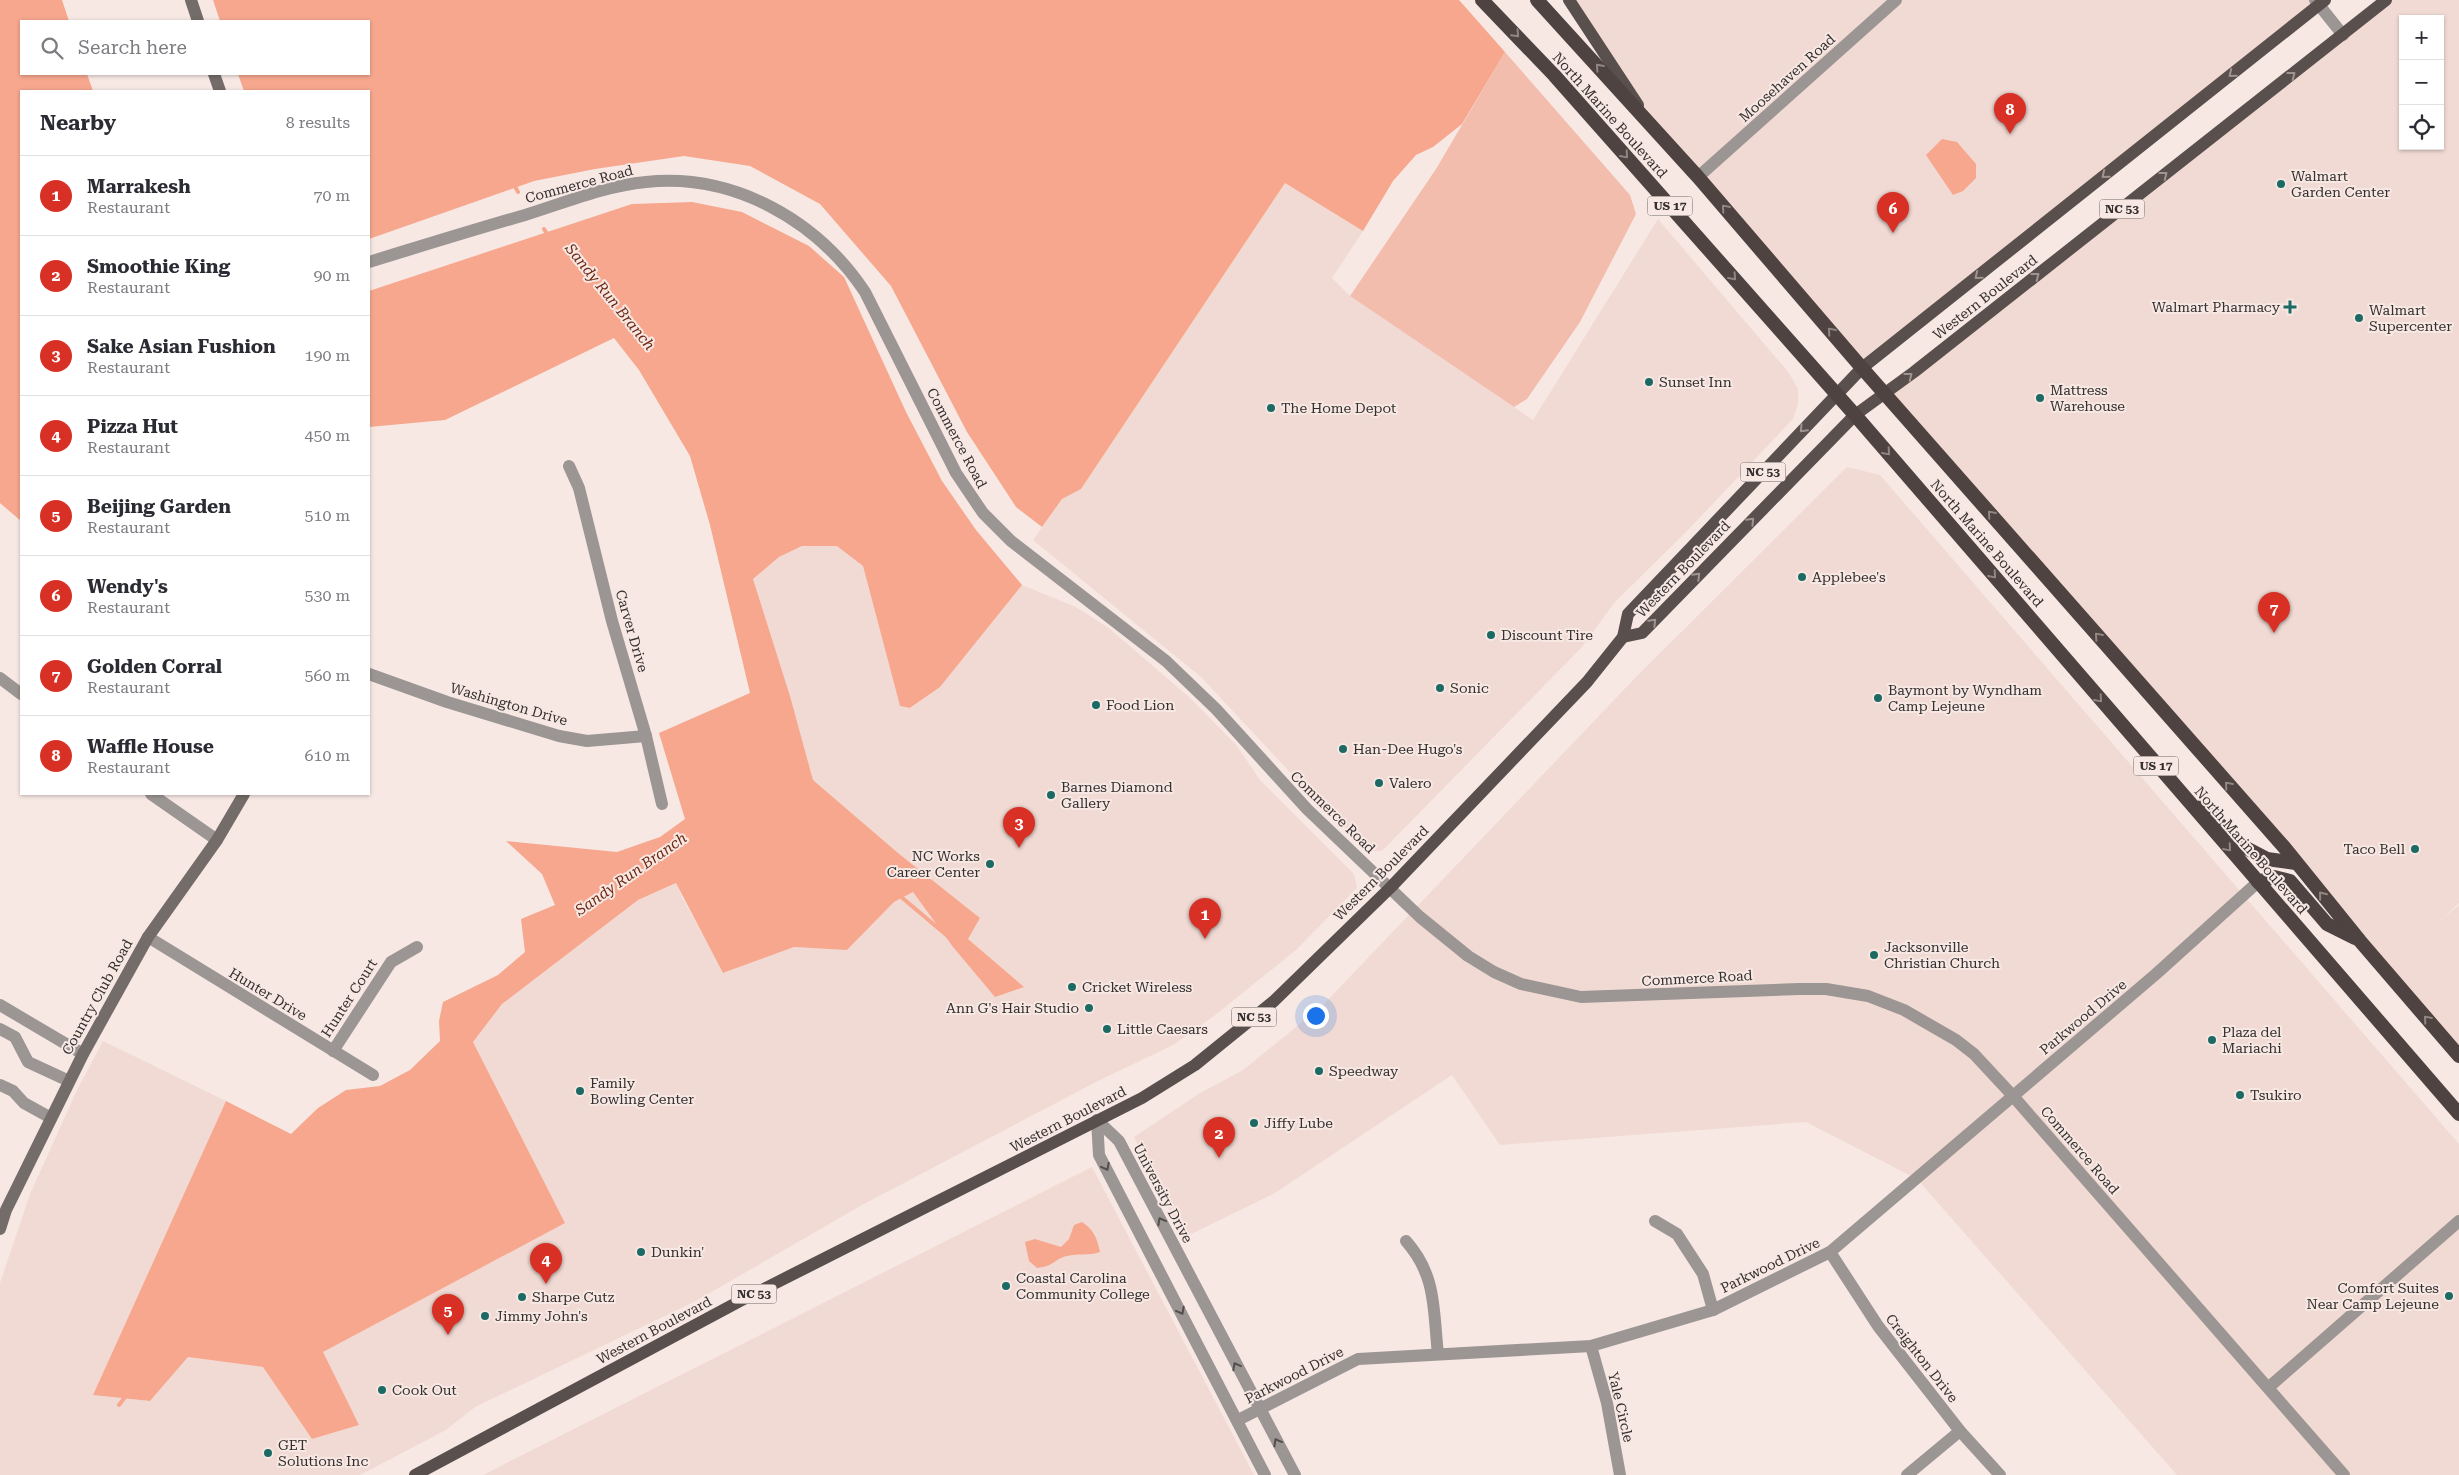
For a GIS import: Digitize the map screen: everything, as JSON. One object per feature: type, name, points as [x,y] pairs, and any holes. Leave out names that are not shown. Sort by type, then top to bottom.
[{"type":"highway","name":"North Marine Boulevard","points":[[1482,0],[1554,75],[1855,415],[2168,780],[2459,1114]]},
{"type":"highway","name":"US 17","points":[[1537,0],[1655,130]]},
{"type":"highway","name":"North Marine Boulevard","points":[[1655,130],[2296,863],[2459,1056]]},
{"type":"highway","name":"US 17","points":[[2168,780],[2220,822],[2244,847],[2267,859],[2296,863]]},
{"type":"highway","name":"US 17","points":[[2258,882],[2274,876],[2290,881],[2327,924],[2360,941]]},
{"type":"main road","points":[[191,0],[198,20]]},
{"type":"main road","name":"North Marine Boulevard","points":[[1569,0],[1655,130]]},
{"type":"main road","name":"Western Boulevard","points":[[1623,637],[1642,632],[1855,415],[1886,394],[2386,0]]},
{"type":"main road","name":"Western Boulevard","points":[[415,1475],[740,1301],[1142,1098],[1201,1060],[1274,1001],[1390,888],[1587,682],[1623,637],[1628,614],[1862,368],[2320,2]]},
{"type":"main road","points":[[214,75],[220,90]]},
{"type":"main road","name":"Country Club Road","points":[[0,1229],[3,1209],[52,1118],[83,1054],[148,937],[218,840],[243,795]]},
{"type":"street","name":"Moosehaven Road","points":[[1698,177],[1896,0]]},
{"type":"street","points":[[2320,2],[2343,34]]},
{"type":"street","name":"Commerce Road","points":[[370,262],[602,191],[646,182],[692,183],[719,187],[741,194],[788,215],[830,248],[849,268],[865,292],[956,473],[984,513],[1011,541],[1166,661],[1216,709],[1307,810],[1420,917],[1468,956],[1488,969],[1522,984],[1581,997],[1799,989],[1826,989],[1868,996],[1904,1010],[1956,1040],[1974,1054],[2013,1096],[2344,1475]]},
{"type":"street","name":"Carver Drive","points":[[569,466],[579,488],[612,621],[646,736],[662,804]]},
{"type":"street","name":"Washington Drive","points":[[370,674],[447,702],[559,736],[587,740],[646,736]]},
{"type":"street","points":[[0,678],[20,693]]},
{"type":"street","points":[[152,795],[218,840]]},
{"type":"street","name":"Parkwood Drive","points":[[1238,1420],[1358,1359],[1438,1354],[1482,1354],[1591,1346],[1713,1310],[1830,1252],[2156,974],[2258,882]]},
{"type":"street","name":"Hunter Drive","points":[[148,937],[373,1075]]},
{"type":"street","name":"Hunter Court","points":[[333,1051],[391,962],[417,947]]},
{"type":"street","points":[[0,1005],[83,1054]]},
{"type":"street","points":[[0,1029],[14,1037],[28,1062],[70,1081]]},
{"type":"street","points":[[0,1086],[13,1091],[24,1103],[52,1118]]},
{"type":"street","points":[[1097,1120],[1099,1155],[1265,1475]]},
{"type":"street","name":"University Drive","points":[[1097,1120],[1119,1141],[1295,1475]]},
{"type":"street","points":[[1655,1221],[1677,1234],[1703,1274],[1713,1310]]},
{"type":"street","points":[[2269,1387],[2459,1221]]},
{"type":"street","points":[[1406,1241],[1418,1255],[1430,1280],[1438,1354]]},
{"type":"street","name":"Creighton Drive","points":[[1830,1252],[1878,1326],[1960,1431],[2000,1475]]},
{"type":"street","name":"Yale Circle","points":[[1591,1346],[1607,1403],[1620,1475]]},
{"type":"street","points":[[1907,1475],[1960,1431]]},
{"type":"shaded area","points":[[0,0],[62,0],[69,20],[20,20],[20,75],[87,75],[93,90],[20,90],[20,520],[0,503]]},
{"type":"shaded area","points":[[213,0],[1459,0],[1505,52],[1462,124],[1433,147],[1416,155],[1393,181],[1363,231],[1285,183],[1081,489],[1062,499],[1042,527],[1016,507],[967,432],[891,286],[820,204],[750,166],[684,156],[595,169],[534,181],[370,239],[370,90],[244,90],[238,75],[370,75],[370,20],[220,20]]},
{"type":"shaded area","points":[[1569,0],[2325,0],[1862,368],[1655,130]]},
{"type":"shaded area","points":[[2386,0],[2459,0],[2459,903],[2441,920],[2459,905],[2459,1056],[1886,394]]},
{"type":"shaded area","points":[[1505,52],[1630,195],[1636,214],[1580,322],[1527,399],[1514,407],[1350,296],[1436,169]]},
{"type":"shaded area","points":[[1942,139],[1957,142],[1976,164],[1976,178],[1963,191],[1953,195],[1926,155]]},
{"type":"shaded area","points":[[1285,183],[1363,231],[1332,278],[1350,296],[1533,420],[1658,219],[1789,373],[1798,389],[1798,404],[1793,419],[1687,531],[1614,603],[1582,647],[1382,851],[1369,851],[1316,800],[1201,677],[1033,540],[1062,499],[1081,489]]},
{"type":"shaded area","points":[[692,202],[742,212],[809,246],[844,277],[906,412],[942,481],[976,530],[1022,585],[940,687],[910,708],[900,706],[863,566],[837,546],[802,546],[779,557],[753,579],[790,696],[813,780],[898,853],[980,918],[968,939],[1024,987],[995,997],[953,947],[913,892],[894,902],[847,950],[794,947],[723,973],[676,883],[638,900],[502,1004],[473,1042],[565,1223],[323,1352],[359,1425],[312,1439],[263,1367],[188,1357],[150,1401],[93,1395],[226,1101],[291,1134],[318,1108],[346,1090],[380,1086],[410,1070],[440,1041],[439,1021],[443,1002],[498,975],[525,952],[521,919],[555,905],[542,874],[506,841],[617,852],[660,837],[685,819],[659,733],[750,693],[710,525],[690,456],[639,370],[614,338],[445,420],[370,427],[370,291],[632,204]]},
{"type":"shaded area","points":[[1847,467],[1880,475],[2459,1144],[2459,1475],[2177,1475],[1917,1179],[1806,1122],[1500,1145],[1452,1075],[1275,1193],[1183,1238],[1134,1137],[1200,1093],[1243,1070],[1322,1006],[1637,676]]},
{"type":"shaded area","points":[[802,546],[838,546],[863,566],[900,706],[911,708],[940,687],[1022,585],[1076,607],[1110,629],[1190,698],[1237,746],[1260,780],[1354,874],[1357,888],[1296,950],[1214,1016],[1173,1045],[1096,1082],[862,1205],[696,1301],[475,1407],[446,1430],[360,1475],[0,1475],[0,1283],[30,1194],[78,1088],[103,1041],[226,1101],[93,1395],[150,1401],[188,1357],[263,1367],[312,1439],[359,1425],[322,1352],[565,1223],[473,1042],[502,1004],[638,900],[677,883],[682,897],[724,973],[794,947],[847,950],[894,902],[913,892],[953,947],[1024,987],[968,939],[980,918],[898,853],[813,780],[790,696],[753,579],[779,557]]},
{"type":"shaded area","name":"Coastal Carolina Community College","points":[[1092,1167],[1254,1475],[483,1475]]},
{"type":"shaded area","points":[[1082,1222],[1094,1235],[1100,1252],[1067,1256],[1047,1266],[1037,1268],[1029,1261],[1025,1242],[1035,1239],[1061,1247],[1069,1239],[1074,1225]]},
{"type":"waterway","name":"Sandy Run Branch","points":[[400,0],[448,68],[518,192]]},
{"type":"waterway","name":"Sandy Run Branch","points":[[544,229],[563,260],[609,309],[657,371],[694,437],[764,698],[783,797]]},
{"type":"waterway","name":"Sandy Run Branch","points":[[119,1405],[138,1380],[155,1348],[169,1307],[194,1268],[218,1241],[280,1189],[303,1161],[320,1132],[331,1121],[343,1117],[387,1124],[401,1119],[457,1041],[477,1008],[498,985],[556,937],[613,901],[685,847],[714,834],[739,815],[775,796],[783,797],[805,813],[957,944],[1002,987]]},
{"type":"place","name":"Waffle House","points":[[2010,134]]},
{"type":"place","name":"Walmart Garden Center","points":[[2281,184]]},
{"type":"place","name":"Wendy's","points":[[1893,233]]},
{"type":"place","name":"Walmart Pharmacy","points":[[2290,307]]},
{"type":"place","name":"Walmart Supercenter","points":[[2359,318]]},
{"type":"place","name":"Sunset Inn","points":[[1649,382]]},
{"type":"place","name":"Mattress Warehouse","points":[[2040,398]]},
{"type":"place","name":"The Home Depot","points":[[1271,408]]},
{"type":"place","name":"Applebee's","points":[[1802,577]]},
{"type":"place","name":"Golden Corral","points":[[2274,633]]},
{"type":"place","name":"Discount Tire","points":[[1491,635]]},
{"type":"place","name":"Sonic","points":[[1440,688]]},
{"type":"place","name":"Baymont by Wyndham Camp Lejeune","points":[[1878,698]]},
{"type":"place","name":"Food Lion","points":[[1096,705]]},
{"type":"place","name":"Han-Dee Hugo's","points":[[1343,749]]},
{"type":"place","name":"Valero","points":[[1379,783]]},
{"type":"place","name":"Barnes Diamond Gallery","points":[[1051,795]]},
{"type":"place","name":"Sake Asian Fushion","points":[[1019,848]]},
{"type":"place","name":"Taco Bell","points":[[2415,849]]},
{"type":"place","name":"NC Works Career Center","points":[[990,864]]},
{"type":"place","name":"Marrakesh","points":[[1205,939]]},
{"type":"place","name":"Jacksonville Christian Church","points":[[1874,955]]},
{"type":"place","name":"Cricket Wireless","points":[[1072,987]]},
{"type":"place","name":"Ann G's Hair Studio","points":[[1089,1008]]},
{"type":"place","name":"Little Caesars","points":[[1107,1029]]},
{"type":"place","name":"Plaza del Mariachi","points":[[2212,1040]]},
{"type":"place","name":"Speedway","points":[[1319,1071]]},
{"type":"place","name":"Family Bowling Center","points":[[580,1091]]},
{"type":"place","name":"Tsukiro","points":[[2240,1095]]},
{"type":"place","name":"Jiffy Lube","points":[[1254,1123]]},
{"type":"place","name":"Smoothie King","points":[[1219,1158]]},
{"type":"place","name":"Dunkin'","points":[[641,1252]]},
{"type":"place","name":"Pizza Hut","points":[[546,1284]]},
{"type":"place","name":"Coastal Carolina Community College","points":[[1006,1286]]},
{"type":"place","name":"Comfort Suites Near Camp Lejeune","points":[[2449,1296]]},
{"type":"place","name":"Sharpe Cutz","points":[[522,1297]]},
{"type":"place","name":"Jimmy John's","points":[[485,1316]]},
{"type":"place","name":"Beijing Garden","points":[[448,1335]]},
{"type":"place","name":"Cook Out","points":[[382,1390]]},
{"type":"place","name":"GET Solutions Inc","points":[[268,1453]]}]
